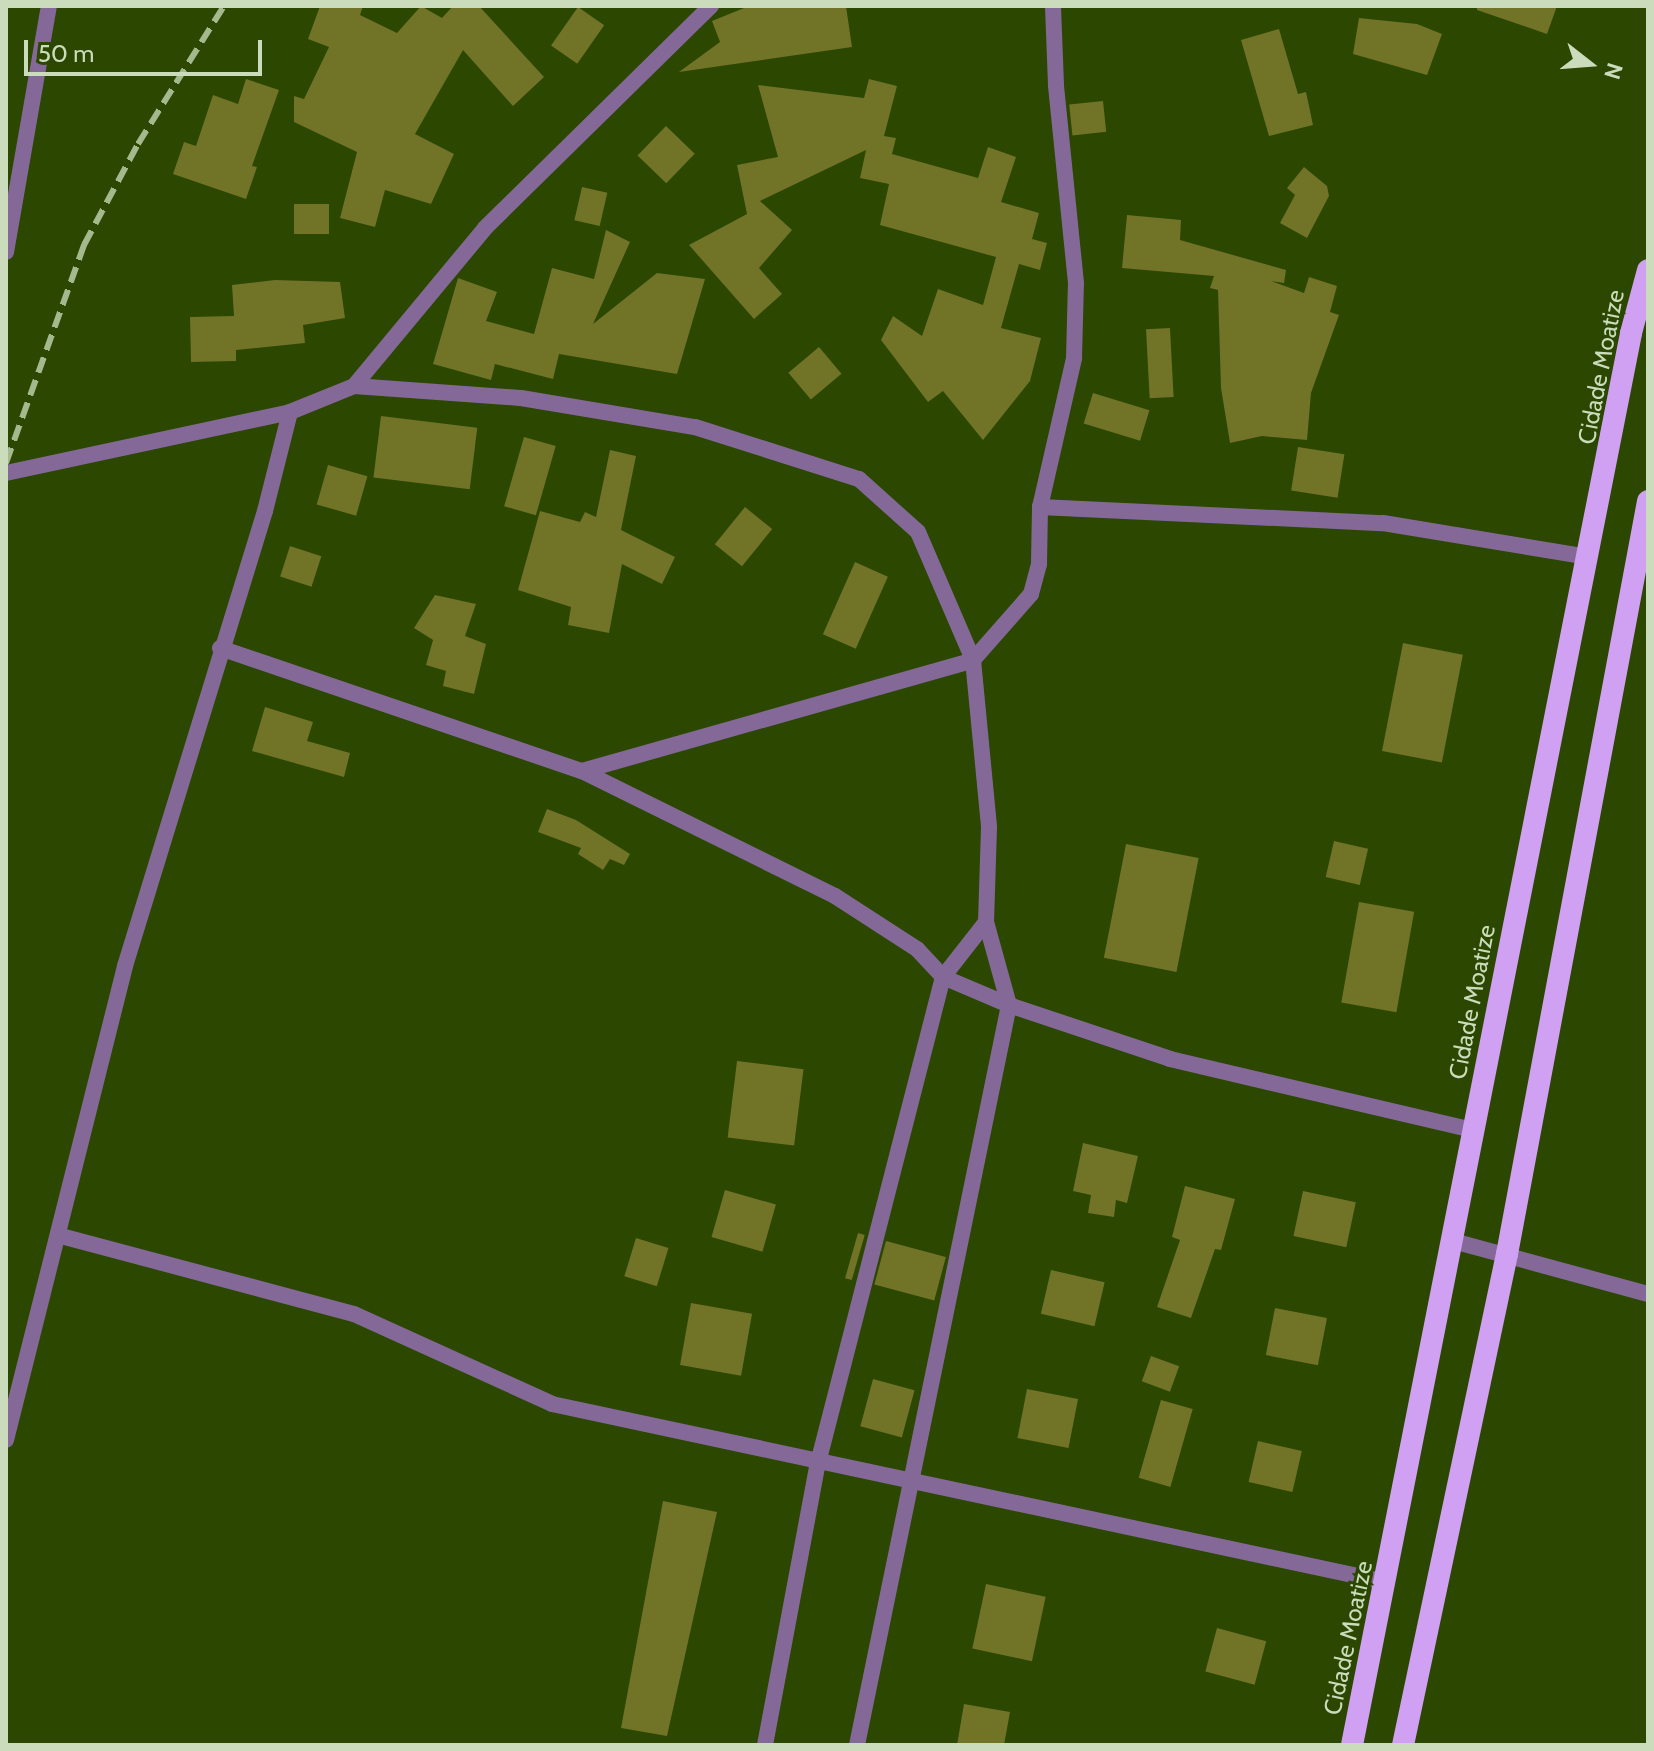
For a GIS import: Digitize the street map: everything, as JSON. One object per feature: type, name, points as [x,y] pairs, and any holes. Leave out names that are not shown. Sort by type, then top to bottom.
[{"type":"highway","name":"Cidade Moatize","points":[[1352,1745],[1648,270]]},
{"type":"highway","points":[[1403,1745],[1507,1254],[1648,501]]},
{"type":"street","points":[[6,252],[49,6]]},
{"type":"street","points":[[354,386],[485,228],[711,6]]},
{"type":"street","points":[[582,771],[973,660],[1031,594],[1039,564],[1040,507],[1059,436],[1075,343],[1076,283],[1056,85],[1053,6]]},
{"type":"street","points":[[6,473],[290,412],[354,386],[521,398],[695,427],[859,479],[918,532],[973,660],[989,827],[986,922],[1009,1005],[857,1745]]},
{"type":"street","points":[[6,1440],[61,1236],[125,966],[220,648],[265,511],[290,412]]},
{"type":"street","points":[[1040,507],[1383,523],[1589,557]]},
{"type":"street","points":[[220,648],[582,771],[835,896],[917,949],[943,977],[1009,1005],[1170,1059],[1473,1130]]},
{"type":"street","points":[[765,1745],[818,1463],[943,977],[986,922]]},
{"type":"street","points":[[61,1236],[354,1314],[552,1404],[1386,1582]]},
{"type":"street","points":[[1453,1241],[1648,1294]]},
{"type":"building","points":[[320,6],[363,6],[360,15],[397,33],[421,6],[442,18],[453,6],[479,6],[544,77],[513,106],[463,50],[415,134],[454,154],[431,204],[385,190],[375,227],[340,218],[357,152],[294,122],[294,96],[304,99],[329,47],[308,39]]},
{"type":"building","points":[[749,6],[846,6],[852,47],[679,72],[720,42],[712,21]]},
{"type":"building","points":[[1477,6],[1557,6],[1547,34],[1477,10]]},
{"type":"building","points":[[578,7],[604,25],[577,64],[551,46]]},
{"type":"building","points":[[1359,18],[1417,24],[1442,34],[1427,75],[1353,54]]},
{"type":"building","points":[[1279,29],[1298,94],[1306,92],[1313,125],[1269,136],[1241,40]]},
{"type":"building","points":[[246,79],[279,90],[252,166],[257,167],[246,199],[173,174],[184,142],[196,146],[213,95],[238,104]]},
{"type":"building","points":[[869,79],[897,86],[884,136],[896,138],[892,154],[978,178],[988,147],[1016,157],[1001,202],[1039,213],[1032,239],[1047,243],[1040,270],[1019,264],[1001,328],[1041,338],[1030,381],[983,440],[943,391],[928,402],[881,340],[893,316],[922,336],[938,289],[983,305],[996,257],[880,225],[889,184],[860,178],[866,150],[760,201],[792,230],[759,268],[782,294],[754,319],[689,245],[747,214],[737,165],[778,157],[758,85],[864,98]]},
{"type":"building","points":[[1103,101],[1106,132],[1072,135],[1069,105]]},
{"type":"building","points":[[666,126],[695,154],[666,183],[638,155]]},
{"type":"building","points":[[1304,167],[1327,186],[1329,196],[1307,238],[1280,223],[1295,195],[1287,188]]},
{"type":"building","points":[[582,187],[607,193],[600,226],[574,220]]},
{"type":"building","points":[[294,204],[329,204],[329,234],[294,234]]},
{"type":"building","points":[[1127,215],[1181,220],[1180,240],[1286,270],[1284,283],[1271,281],[1304,293],[1309,277],[1337,286],[1330,312],[1339,315],[1311,393],[1307,440],[1262,436],[1230,443],[1221,388],[1218,290],[1210,288],[1214,276],[1122,268]]},
{"type":"building","points":[[606,230],[630,242],[593,324],[657,273],[705,279],[677,374],[559,354],[553,379],[495,364],[491,380],[433,364],[458,278],[497,292],[486,321],[534,334],[552,268],[594,279]]},
{"type":"building","points":[[275,280],[340,282],[345,318],[303,325],[305,343],[236,350],[236,361],[191,362],[190,317],[234,316],[232,285]]},
{"type":"building","points":[[1170,328],[1174,397],[1150,398],[1146,329]]},
{"type":"building","points":[[819,347],[841,374],[811,400],[788,373]]},
{"type":"building","points":[[1093,393],[1149,410],[1140,441],[1084,424]]},
{"type":"building","points":[[381,416],[477,428],[470,489],[373,478]]},
{"type":"building","points":[[524,437],[556,446],[536,515],[504,506]]},
{"type":"building","points":[[1298,447],[1344,454],[1338,498],[1291,490]]},
{"type":"building","points":[[610,450],[636,456],[621,530],[675,557],[662,584],[622,564],[609,633],[568,625],[571,607],[518,590],[540,511],[580,522],[585,512],[596,517]]},
{"type":"building","points":[[328,465],[367,476],[356,516],[317,504]]},
{"type":"building","points":[[745,507],[772,529],[742,566],[715,544]]},
{"type":"building","points":[[290,546],[321,556],[311,587],[280,576]]},
{"type":"building","points":[[855,562],[888,577],[856,649],[823,634]]},
{"type":"building","points":[[435,595],[476,604],[465,636],[486,644],[474,694],[443,686],[446,671],[426,665],[433,640],[414,628]]},
{"type":"building","points":[[1403,643],[1463,655],[1442,763],[1382,751]]},
{"type":"building","points":[[265,707],[313,722],[307,741],[350,753],[344,777],[252,751]]},
{"type":"building","points":[[547,809],[576,820],[630,854],[624,865],[610,859],[603,870],[578,854],[581,848],[538,832]]},
{"type":"building","points":[[1334,841],[1368,849],[1360,885],[1326,877]]},
{"type":"building","points":[[1126,844],[1199,858],[1177,972],[1104,958]]},
{"type":"building","points":[[1359,902],[1414,912],[1396,1012],[1341,1002]]},
{"type":"building","points":[[737,1061],[804,1069],[794,1146],[728,1137]]},
{"type":"building","points":[[1083,1143],[1138,1156],[1127,1203],[1116,1200],[1114,1217],[1088,1213],[1091,1195],[1073,1191]]},
{"type":"building","points":[[1185,1186],[1235,1199],[1221,1250],[1215,1249],[1191,1318],[1157,1307],[1180,1240],[1172,1237]]},
{"type":"building","points":[[725,1190],[776,1205],[762,1252],[711,1237]]},
{"type":"building","points":[[1303,1191],[1356,1202],[1346,1247],[1293,1236]]},
{"type":"building","points":[[858,1233],[865,1235],[852,1280],[845,1278]]},
{"type":"building","points":[[636,1238],[669,1248],[657,1286],[624,1276]]},
{"type":"building","points":[[886,1241],[946,1257],[934,1301],[874,1284]]},
{"type":"building","points":[[1051,1270],[1105,1282],[1094,1326],[1041,1314]]},
{"type":"building","points":[[691,1303],[752,1314],[741,1376],[680,1365]]},
{"type":"building","points":[[1275,1308],[1327,1318],[1318,1365],[1266,1355]]},
{"type":"building","points":[[1151,1356],[1179,1366],[1170,1392],[1142,1381]]},
{"type":"building","points":[[873,1379],[915,1390],[902,1437],[860,1426]]},
{"type":"building","points":[[1027,1389],[1078,1399],[1069,1448],[1017,1438]]},
{"type":"building","points":[[1161,1400],[1193,1409],[1170,1487],[1139,1478]]},
{"type":"building","points":[[1258,1441],[1302,1451],[1292,1492],[1249,1482]]},
{"type":"building","points":[[663,1501],[717,1512],[667,1736],[621,1728]]},
{"type":"building","points":[[986,1584],[1046,1597],[1032,1661],[972,1649]]},
{"type":"building","points":[[1217,1628],[1266,1641],[1255,1685],[1205,1671]]},
{"type":"building","points":[[964,1704],[1010,1712],[1004,1745],[957,1745]]},
{"type":"railway","points":[[6,463],[84,245],[138,144],[224,6]]}]
